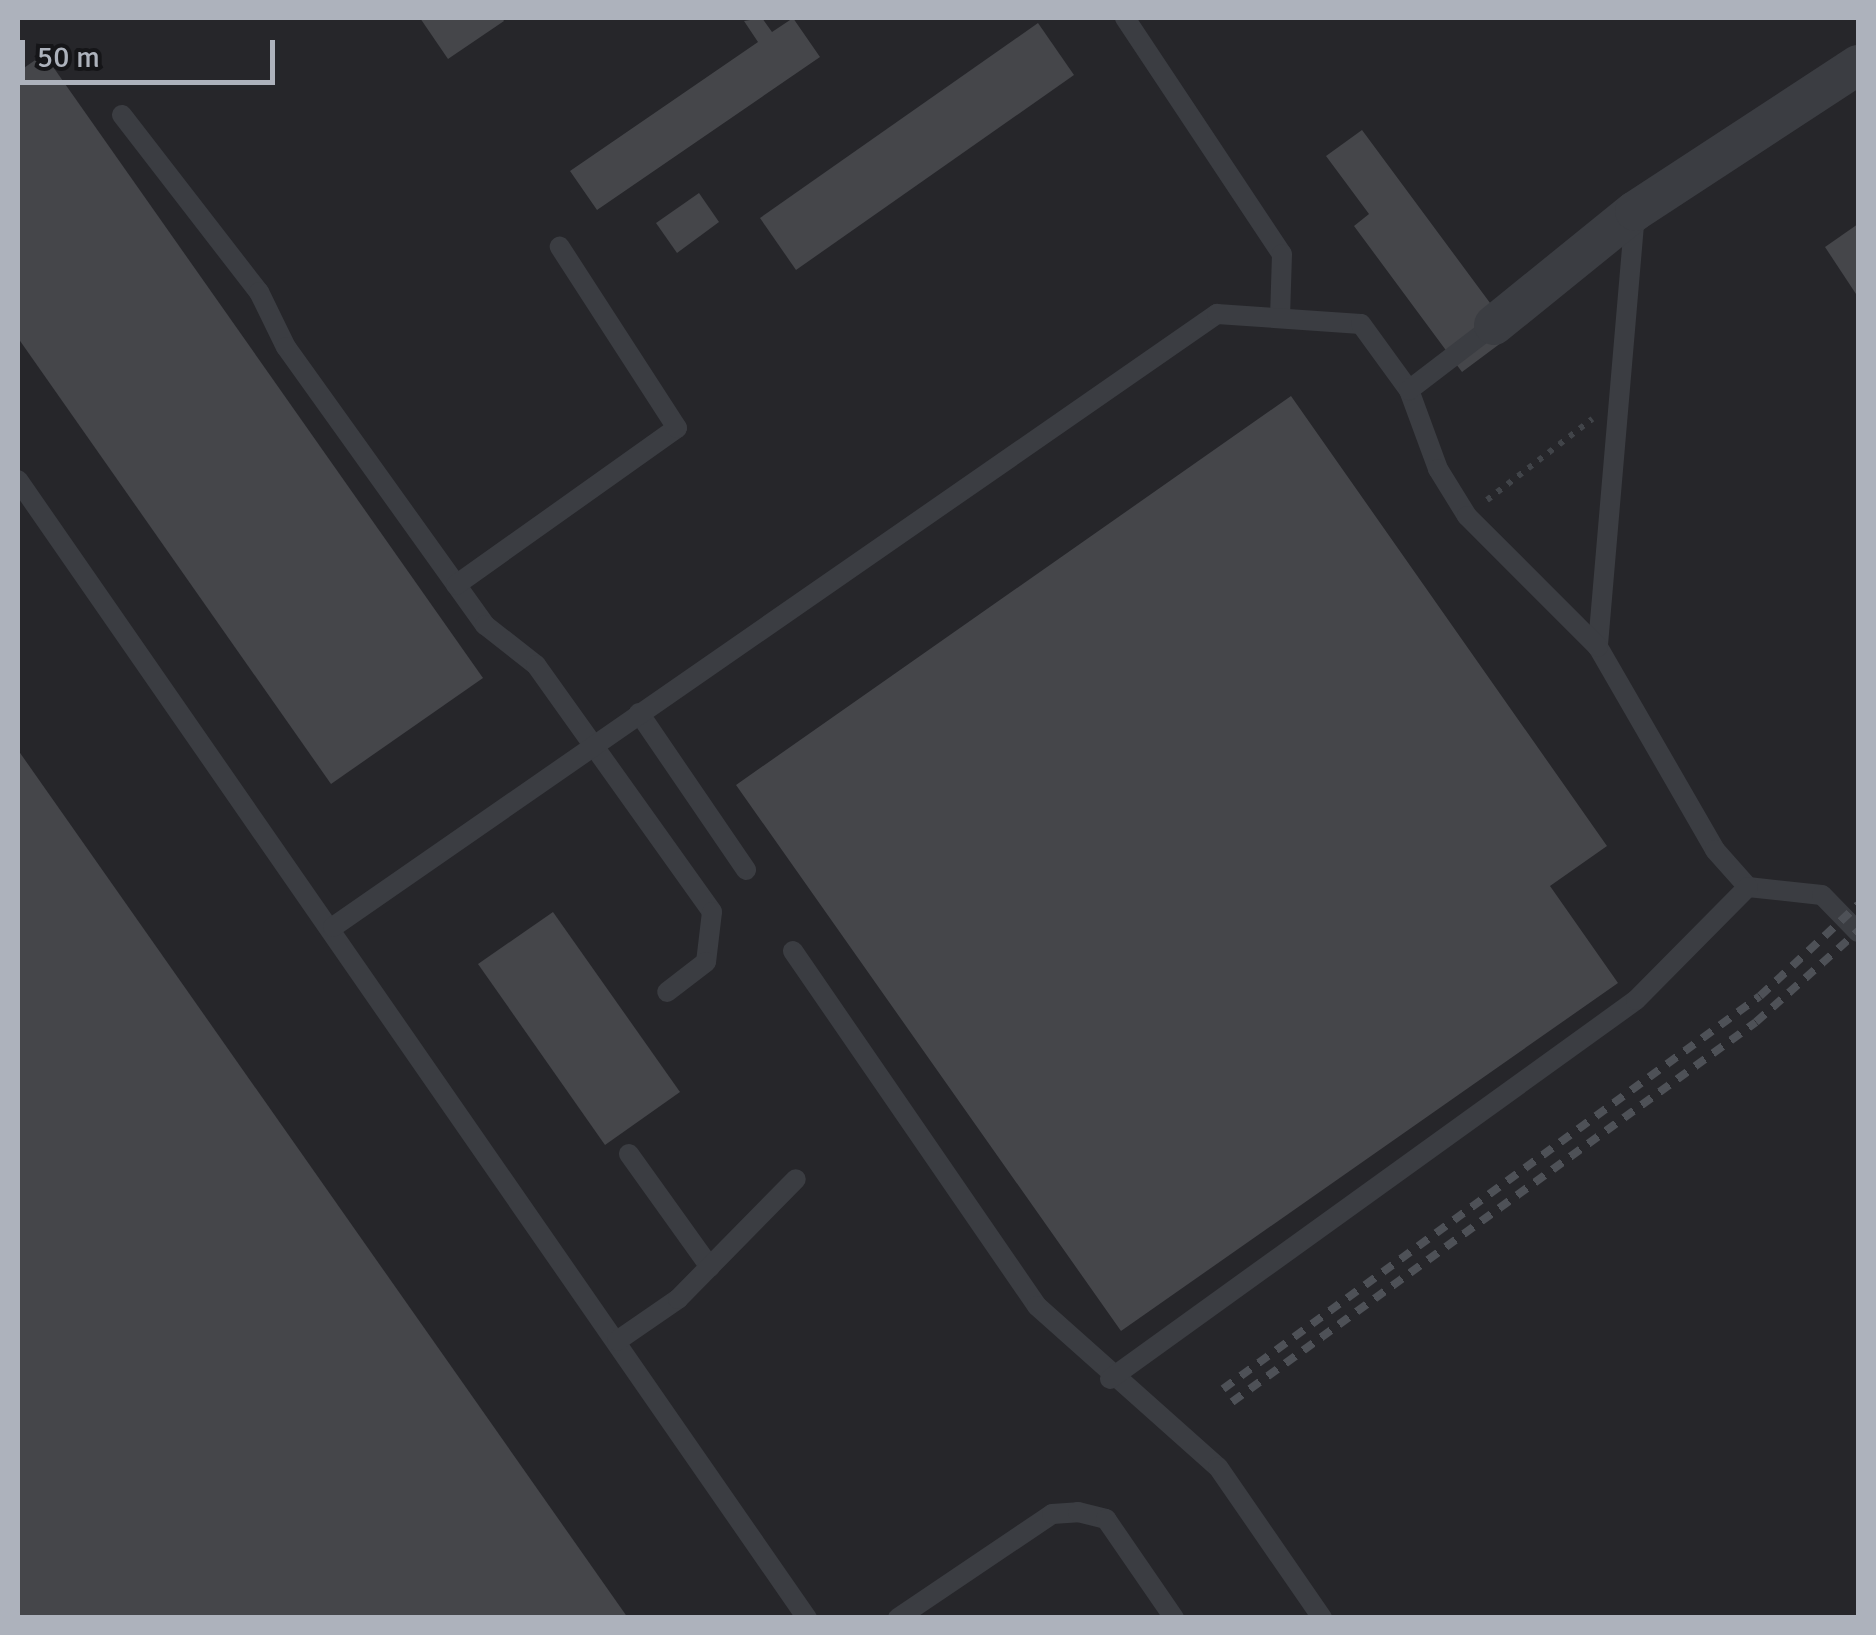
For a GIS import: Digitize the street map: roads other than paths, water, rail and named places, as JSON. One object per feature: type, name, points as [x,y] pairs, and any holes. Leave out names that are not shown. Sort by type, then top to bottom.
[{"type":"street","points":[[1494,325],[1636,211],[1858,65]]},
{"type":"lane","points":[[1124,18],[1282,254],[1280,317]]},
{"type":"lane","points":[[122,115],[259,292],[286,347],[485,625],[536,665],[712,912],[706,962],[667,992]]},
{"type":"lane","points":[[1598,647],[1636,211]]},
{"type":"lane","points":[[456,585],[676,428],[560,247]]},
{"type":"lane","points":[[333,927],[1217,314],[1360,324],[1409,390],[1438,469],[1467,516],[1598,647],[1714,850],[1748,887],[1822,895],[1858,932]]},
{"type":"lane","points":[[1409,390],[1494,325]]},
{"type":"lane","points":[[18,480],[333,927],[806,1618]]},
{"type":"lane","points":[[639,712],[746,870]]},
{"type":"lane","points":[[1110,1379],[1636,1000],[1748,887]]},
{"type":"lane","points":[[793,950],[1037,1306],[1110,1379],[1218,1468],[1322,1618]]},
{"type":"lane","points":[[629,1154],[710,1267]]},
{"type":"lane","points":[[617,1341],[710,1267],[796,1179]]},
{"type":"lane","points":[[898,1618],[1052,1514],[1078,1512],[1106,1519],[1174,1618]]},
{"type":"railway","points":[[1223,1389],[1760,996],[1858,905]]},
{"type":"railway","points":[[1232,1402],[1756,1022],[1858,931]]}]
